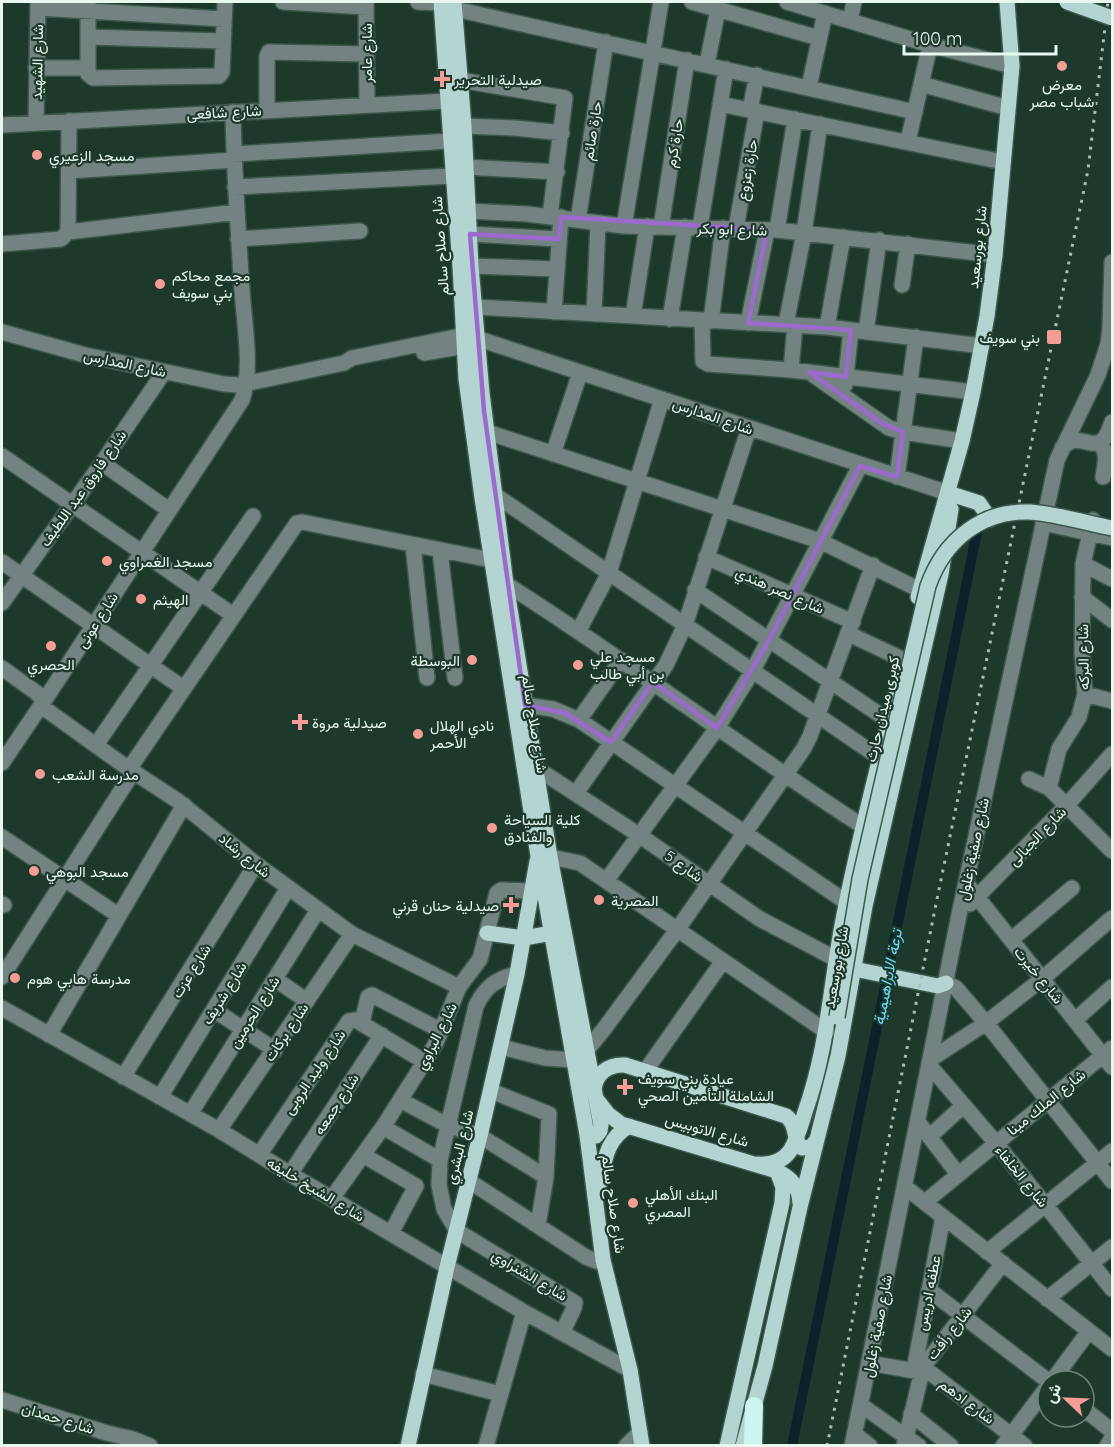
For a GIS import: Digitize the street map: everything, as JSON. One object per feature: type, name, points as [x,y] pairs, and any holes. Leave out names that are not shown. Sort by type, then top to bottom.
[{"type":"highway","points":[[753,1446],[754,1406]]},
{"type":"main road","name":"شارع بورسعيد","points":[[743,1446],[838,1056],[872,873],[907,729],[944,560],[951,504],[962,441],[974,392],[995,255],[1012,66],[1007,2]]},
{"type":"main road","points":[[1067,2],[1113,18]]},
{"type":"main road","name":"شارع صلاح سالم","points":[[448,4],[460,80],[471,266],[476,307],[470,340],[468,396],[491,560],[544,856],[601,1128],[596,1136],[586,1135]]},
{"type":"main road","name":"شارع صلاح سالم","points":[[448,4],[447,101],[470,340],[487,432],[506,584],[536,768],[552,933],[586,1135],[603,1260],[630,1370],[641,1439]]},
{"type":"main road","name":"شارع بورسعيد","points":[[758,1164],[772,1164],[789,1152],[811,1095],[827,1032],[846,902],[920,590],[954,495]]},
{"type":"main road","points":[[954,495],[979,503],[990,519]]},
{"type":"main road","name":"كوبرى ميدان حارث","points":[[838,1056],[837,1017],[864,862],[928,586],[942,557],[955,540],[973,525],[1006,514],[1041,513],[1113,526]]},
{"type":"main road","points":[[889,721],[898,719],[907,729]]},
{"type":"main road","name":"شارع البشري","points":[[408,1446],[447,1267],[501,1047],[524,938],[531,891],[544,856]]},
{"type":"main road","points":[[487,933],[524,938],[552,933]]},
{"type":"main road","points":[[854,969],[938,986],[946,983]]},
{"type":"main road","points":[[594,1094],[595,1082],[607,1068],[619,1065],[646,1070],[786,1116],[793,1122],[796,1141],[802,1148],[812,1147],[817,1140]]},
{"type":"main road","name":"شارع الاتوبيس","points":[[594,1094],[608,1114],[629,1126],[777,1171],[794,1182],[800,1194],[800,1207]]},
{"type":"main road","points":[[595,1202],[608,1146],[617,1134],[629,1126]]},
{"type":"main road","points":[[727,1446],[782,1203],[783,1187],[777,1171]]},
{"type":"main road","points":[[743,1378],[765,1333],[782,1286]]},
{"type":"street","points":[[88,6],[88,74],[93,78],[219,76],[222,72],[225,2]]},
{"type":"street","points":[[284,2],[366,4]]},
{"type":"street","points":[[417,2],[448,4],[915,111]]},
{"type":"street","points":[[624,226],[661,2]]},
{"type":"street","points":[[692,2],[819,38]]},
{"type":"street","points":[[787,2],[930,45],[1012,66]]},
{"type":"street","points":[[850,21],[854,2]]},
{"type":"street","name":"شارع عامر","points":[[366,4],[367,104]]},
{"type":"street","points":[[38,5],[88,6],[224,19]]},
{"type":"street","name":"شارع الشهيد","points":[[36,123],[38,5]]},
{"type":"street","points":[[707,64],[718,9]]},
{"type":"street","points":[[809,87],[825,13]]},
{"type":"street","points":[[88,37],[223,41]]},
{"type":"street","name":"حارة صائم","points":[[578,220],[606,42]]},
{"type":"street","points":[[908,141],[930,45]]},
{"type":"street","points":[[267,110],[267,56],[269,52],[366,54]]},
{"type":"street","name":"حارة كرم","points":[[633,316],[654,227],[687,60]]},
{"type":"street","points":[[36,68],[88,68]]},
{"type":"street","points":[[670,319],[693,227],[726,69]]},
{"type":"street","name":"حارة زعزوع","points":[[757,75],[753,110],[730,228],[707,321],[704,362],[791,370]]},
{"type":"street","points":[[460,80],[564,97],[557,172],[555,217],[559,239],[554,312]]},
{"type":"street","points":[[921,84],[1008,108]]},
{"type":"street","name":"شارع شافعى","points":[[2,125],[447,101]]},
{"type":"street","points":[[720,104],[1003,162]]},
{"type":"street","points":[[232,112],[246,384]]},
{"type":"street","points":[[748,323],[772,230],[795,119]]},
{"type":"street","points":[[68,232],[69,121]]},
{"type":"street","points":[[820,124],[790,325],[791,370],[974,392]]},
{"type":"street","points":[[464,126],[562,133]]},
{"type":"street","points":[[69,171],[450,141]]},
{"type":"street","points":[[466,167],[557,172]]},
{"type":"street","points":[[236,187],[453,176]]},
{"type":"street","points":[[2,244],[61,239],[68,232],[237,212]]},
{"type":"street","name":"شارع ابو بكر","points":[[468,212],[555,217],[624,226],[772,230],[879,240],[995,255]]},
{"type":"street","points":[[594,314],[598,224]]},
{"type":"street","points":[[238,239],[360,231]]},
{"type":"street","points":[[470,234],[559,239]]},
{"type":"street","points":[[827,327],[843,237]]},
{"type":"street","points":[[843,397],[879,240]]},
{"type":"street","points":[[902,285],[908,244]]},
{"type":"street","points":[[471,266],[557,269]]},
{"type":"street","name":"شارع صفية زغلول","points":[[853,1440],[959,915],[1045,517],[1061,449],[1104,359],[1110,328],[1112,272]]},
{"type":"street","points":[[476,307],[827,327],[982,346]]},
{"type":"street","name":"شارع المدارس","points":[[3,333],[85,355],[224,384],[246,384],[344,363],[352,358],[470,340],[662,399],[954,495]]},
{"type":"street","points":[[897,477],[916,337]]},
{"type":"street","name":"شارع فاروق عبد اللطيف","points":[[2,603],[164,372]]},
{"type":"street","points":[[810,372],[883,424],[903,432],[962,441]]},
{"type":"street","points":[[553,454],[580,373]]},
{"type":"street","name":"شارع عونى","points":[[2,763],[238,407],[246,384]]},
{"type":"street","points":[[579,630],[609,573],[662,399]]},
{"type":"street","points":[[1061,449],[1067,442],[1077,439],[1090,444],[1099,443],[1104,439],[1113,422]]},
{"type":"street","points":[[576,793],[673,652],[685,625],[749,429]]},
{"type":"street","points":[[487,432],[820,541],[920,590]]},
{"type":"street","points":[[1099,443],[1106,455],[1103,477]]},
{"type":"street","points":[[2,456],[233,615]]},
{"type":"street","points":[[102,463],[169,510]]},
{"type":"street","points":[[606,881],[717,728],[752,672],[860,465]]},
{"type":"street","points":[[495,495],[880,758]]},
{"type":"street","points":[[96,745],[253,516]]},
{"type":"street","points":[[1045,517],[1092,526],[1113,526]]},
{"type":"street","points":[[2,977],[65,880],[183,688],[297,523],[302,522],[491,560]]},
{"type":"street","points":[[1092,526],[1113,538]]},
{"type":"street","name":"شارع البركه","points":[[1048,788],[1059,749],[1078,717],[1085,694],[1083,564],[1092,526]]},
{"type":"street","points":[[413,544],[427,678]]},
{"type":"street","points":[[440,551],[455,678]]},
{"type":"street","name":"شارع نصر هندي","points":[[706,556],[793,596],[904,660]]},
{"type":"street","points":[[2,562],[183,688]]},
{"type":"street","points":[[1083,564],[1113,579]]},
{"type":"street","points":[[586,1051],[677,930],[804,748],[818,716],[873,565]]},
{"type":"street","points":[[506,584],[579,630],[785,776],[864,827]]},
{"type":"street","points":[[695,590],[889,721]]},
{"type":"street","points":[[1082,597],[1113,620]]},
{"type":"street","points":[[579,720],[621,660]]},
{"type":"street","name":"شارع رشاد","points":[[2,668],[37,693],[43,704],[96,745],[184,805],[256,864],[352,934],[459,987]]},
{"type":"street","points":[[1085,694],[1113,701]]},
{"type":"street","points":[[525,705],[553,709],[579,720],[846,902]]},
{"type":"street","name":"شارع الجبالى","points":[[959,915],[1067,805],[1113,754]]},
{"type":"street","name":"شارع 5","points":[[536,768],[773,927],[836,959]]},
{"type":"street","points":[[1029,779],[1048,788],[1110,842]]},
{"type":"street","points":[[49,1035],[184,805]]},
{"type":"street","points":[[2,837],[118,915]]},
{"type":"street","points":[[544,856],[580,863],[827,1032]]},
{"type":"street","name":"شارع عزت","points":[[123,1077],[256,864]]},
{"type":"street","name":"شارع خيرت","points":[[966,883],[1075,1020],[1110,1057]]},
{"type":"street","name":"شارع شريف","points":[[160,1097],[288,888]]},
{"type":"street","points":[[1011,940],[1072,888]]},
{"type":"street","name":"شارع البراوي","points":[[332,1198],[383,1127],[442,1031],[459,987],[480,959],[498,891],[531,891]]},
{"type":"street","name":"شارع الحرمين","points":[[190,1114],[318,910]]},
{"type":"street","points":[[930,1062],[986,1023],[1042,979],[1113,918]]},
{"type":"street","name":"شارع بركات","points":[[219,1130],[352,934]]},
{"type":"street","points":[[646,1070],[723,961]]},
{"type":"street","points":[[457,1231],[442,1201],[439,1176],[447,1125],[480,997],[501,978],[517,974]]},
{"type":"street","points":[[275,979],[307,1001]]},
{"type":"street","points":[[946,983],[956,988],[986,1023],[1113,1180]]},
{"type":"street","points":[[1075,1020],[1113,987]]},
{"type":"street","points":[[362,1023],[368,997],[372,995],[442,1031]]},
{"type":"street","name":"شارع الشيخ خليفه","points":[[2,1008],[219,1130],[447,1267],[630,1370]]},
{"type":"street","points":[[214,1010],[275,1050]]},
{"type":"street","name":"شارع وليد الروبى","points":[[259,1155],[347,1022],[354,1019],[362,1023],[425,1062]]},
{"type":"street","name":"شارع جمعه","points":[[290,1174],[382,1035]]},
{"type":"street","points":[[501,1047],[545,1058],[573,1060]]},
{"type":"street","name":"شارع الملك مينا","points":[[925,1202],[1048,1100],[1110,1057]]},
{"type":"street","name":"شارع الخلفاء","points":[[930,1062],[1113,1289]]},
{"type":"street","points":[[491,1091],[549,1114],[546,1177],[538,1225]]},
{"type":"street","points":[[400,1100],[447,1125],[480,1136],[546,1177]]},
{"type":"street","points":[[930,1136],[964,1105]]},
{"type":"street","points":[[918,1122],[958,1174]]},
{"type":"street","points":[[383,1127],[440,1160]]},
{"type":"street","points":[[987,1252],[1113,1151]]},
{"type":"street","points":[[363,1155],[416,1186],[391,1233]]},
{"type":"street","points":[[469,1181],[586,1257],[596,1261],[603,1260]]},
{"type":"street","points":[[905,1187],[1113,1349]]},
{"type":"street","name":"عطفه ادريس","points":[[918,1371],[929,1290],[943,1216]]},
{"type":"street","name":"شارع الشنراوي","points":[[457,1231],[573,1302],[574,1308],[562,1333]]},
{"type":"street","points":[[1047,1299],[1113,1247]]},
{"type":"street","name":"شارع رأفت","points":[[905,1440],[918,1371],[1002,1263]]},
{"type":"street","points":[[929,1290],[1036,1370]]},
{"type":"street","points":[[486,1445],[524,1311]]},
{"type":"street","points":[[1059,1369],[1089,1331]]},
{"type":"street","name":"شارع ادهم","points":[[869,1363],[932,1374],[1007,1440],[1025,1446]]},
{"type":"street","points":[[423,1374],[500,1394]]},
{"type":"street","name":"شارع حمدان","points":[[2,1400],[107,1433],[133,1438],[150,1446]]},
{"type":"street","points":[[1007,1440],[1036,1402]]},
{"type":"street","points":[[861,1405],[905,1440],[920,1446]]},
{"type":"street","points":[[911,1414],[951,1446]]},
{"type":"street","points":[[1096,1418],[1113,1431]]},
{"type":"street","points":[[1107,1446],[1113,1438]]},
{"type":"street","points":[[626,1446],[641,1439]]},
{"type":"street","points":[[853,1440],[870,1446]]},
{"type":"highlighted area","points":[[561,217],[767,230],[748,323],[851,330],[846,377],[809,372],[883,424],[903,432],[897,477],[860,466],[769,640],[717,728],[653,682],[611,742],[565,713],[525,705],[484,411],[470,234],[559,239]]},
{"type":"waterway","name":"ترعة الابراهيمية","points":[[792,1446],[979,522]]},
{"type":"railway","points":[[827,1446],[936,904],[1088,170],[1108,2]]},
{"type":"place","name":"معرض شباب مصر","points":[[1062,66]]},
{"type":"place","name":"صيدلية التحرير","points":[[442,79]]},
{"type":"place","name":"مسجد الزعيري","points":[[37,155]]},
{"type":"place","name":"مجمع محاكم بني سويف","points":[[160,284]]},
{"type":"place","name":"بني سويف","points":[[1054,337]]},
{"type":"place","name":"مسجد الغمراوي","points":[[107,561]]},
{"type":"place","name":"الهيثم","points":[[141,599]]},
{"type":"place","name":"الحصري","points":[[51,646]]},
{"type":"place","name":"البوسطة","points":[[472,660]]},
{"type":"place","name":"مسجد علي بن أبي طالب","points":[[578,665]]},
{"type":"place","name":"صيدلية مروة","points":[[300,722]]},
{"type":"place","name":"نادي الهلال الأحمر","points":[[418,734]]},
{"type":"place","name":"مدرسة الشعب","points":[[40,774]]},
{"type":"place","name":"كلية السياحة والفنادق","points":[[492,828]]},
{"type":"place","name":"مسجد البوهي","points":[[34,871]]},
{"type":"place","name":"المصرية","points":[[599,900]]},
{"type":"place","name":"صيدلية حنان قرني","points":[[511,905]]},
{"type":"place","name":"مدرسة هابي هوم","points":[[15,978]]},
{"type":"place","name":"عيادة بني سويف الشاملة التأمين الصحي","points":[[625,1087]]},
{"type":"place","name":"البنك الأهلي المصري","points":[[633,1203]]}]
